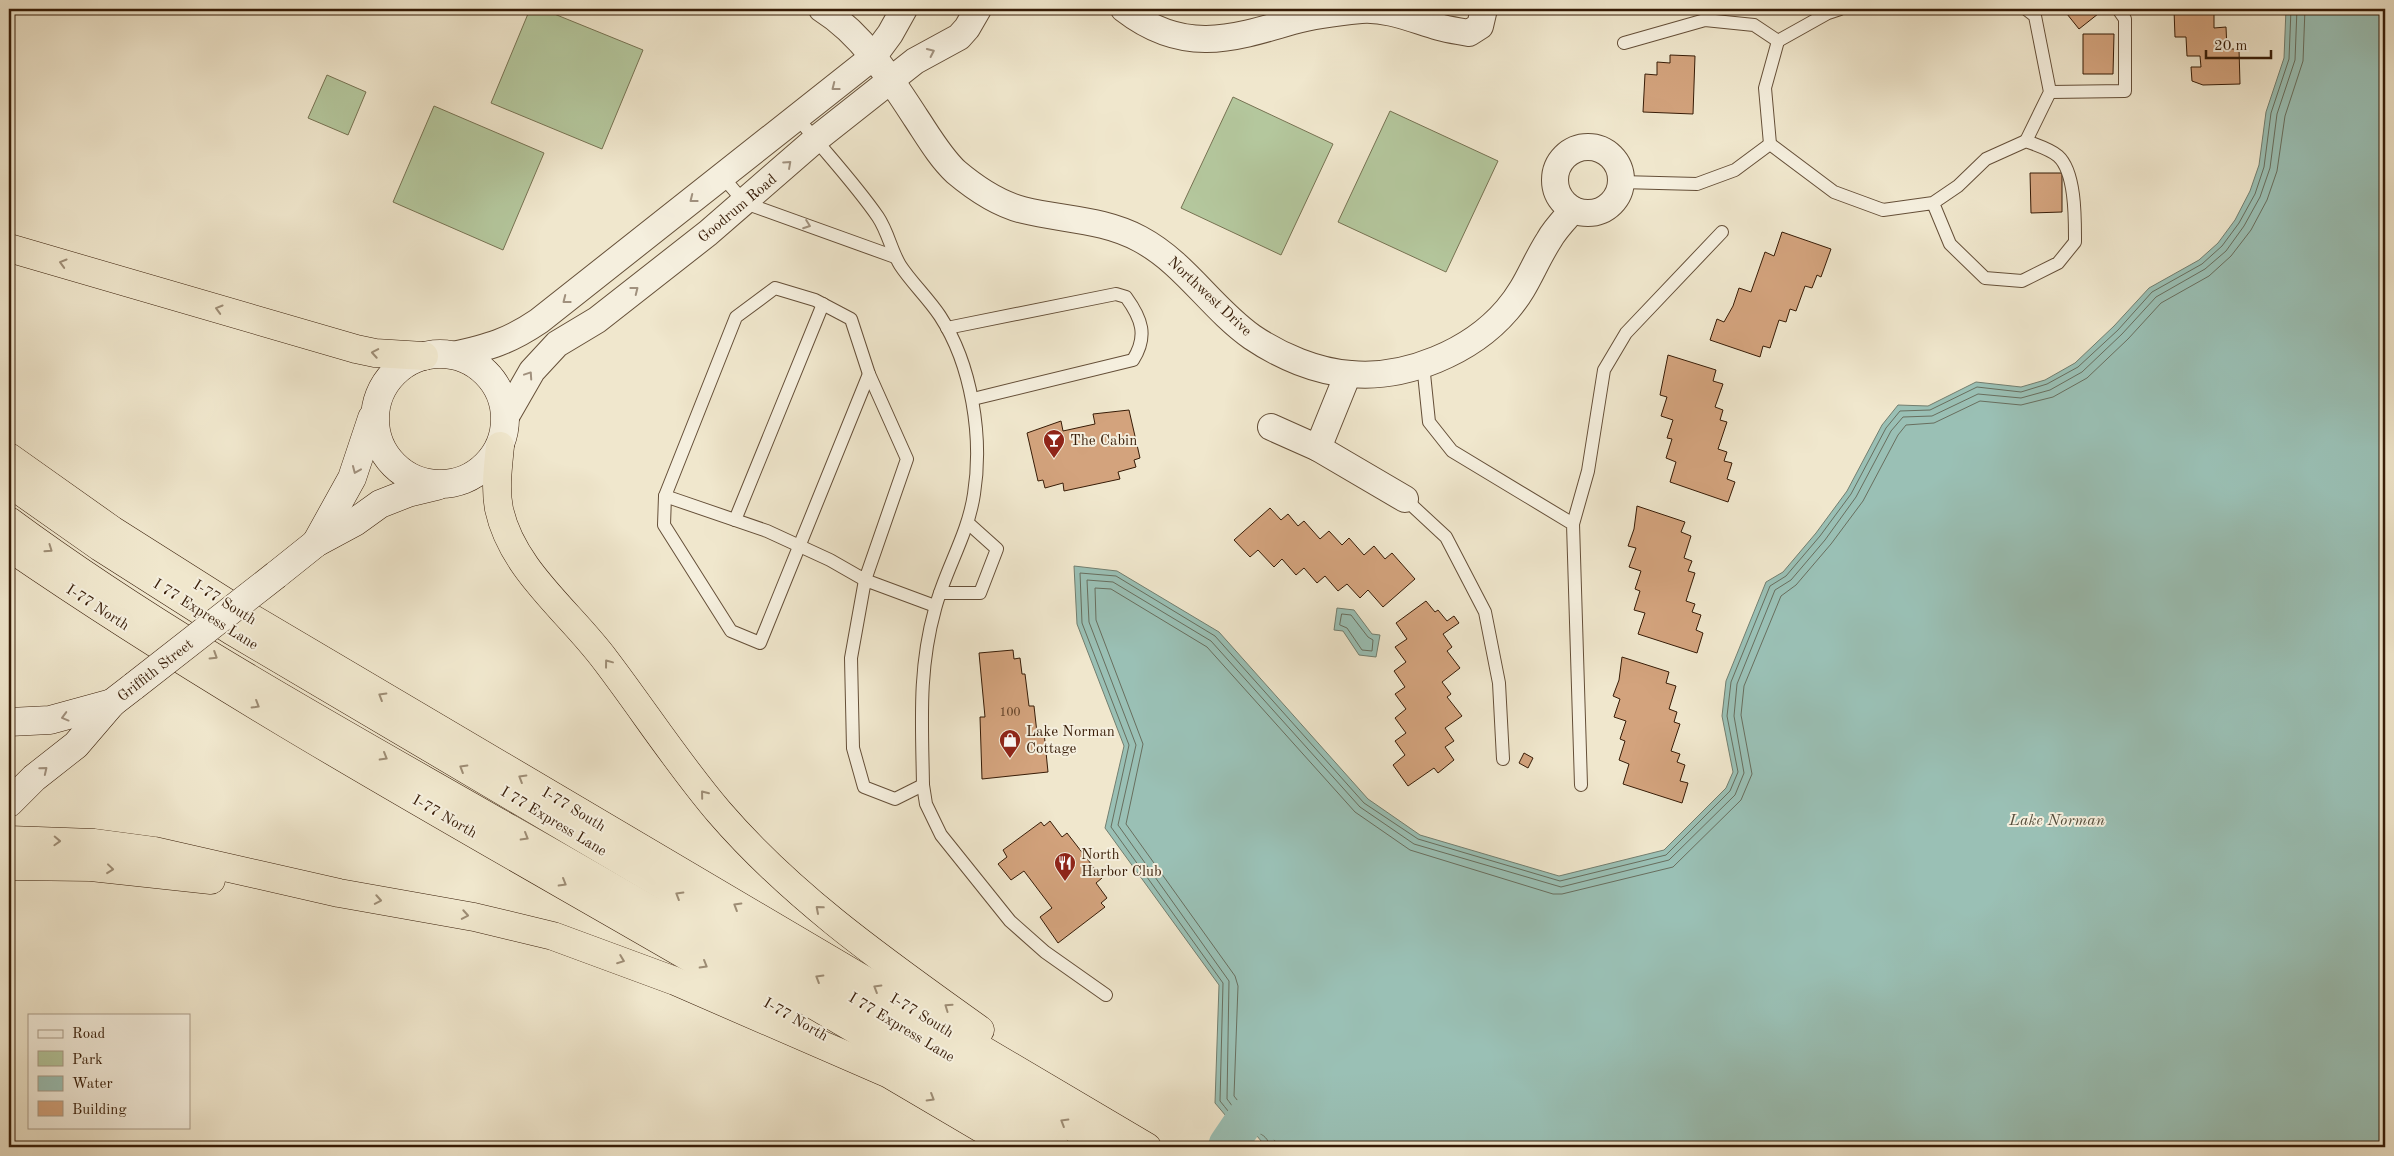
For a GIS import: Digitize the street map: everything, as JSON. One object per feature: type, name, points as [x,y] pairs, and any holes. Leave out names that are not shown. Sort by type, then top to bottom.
[{"type":"highway","points":[[9,248],[356,349],[375,353],[424,356]]},
{"type":"highway","points":[[500,446],[497,487],[499,509],[517,555],[537,582],[588,637],[720,812],[776,871],[844,932],[1128,1144]]},
{"type":"highway","name":"I-77 South","points":[[9,457],[112,530],[243,613],[1128,1144]]},
{"type":"highway","name":"I 77 Express Lane","points":[[9,483],[100,547],[232,631],[1128,1144]]},
{"type":"highway","name":"I 77 Express Lane","points":[[9,521],[143,611],[285,699],[697,936],[1055,1147]]},
{"type":"highway","name":"I-77 North","points":[[9,547],[132,629],[274,717],[888,1074]]},
{"type":"highway","points":[[9,840],[86,842],[126,847],[339,894],[482,919],[561,939],[675,981],[888,1074],[1013,1147]]},
{"type":"highway","points":[[9,866],[91,867],[339,894]]},
{"type":"main road","points":[[453,355],[480,367],[490,377],[503,403],[505,418],[500,446],[492,459],[470,478],[441,485],[413,479],[400,472],[390,461],[376,436],[376,406],[388,380],[410,361],[424,356],[453,355]]},
{"type":"main road","name":"Griffith Street","points":[[316,543],[358,465],[376,406]]},
{"type":"main road","name":"Griffith Street","points":[[9,803],[34,778],[76,746],[112,703],[316,543],[355,522],[393,498],[441,485]]},
{"type":"main road","name":"Griffith Street","points":[[9,722],[50,720],[112,703]]},
{"type":"street","name":"Northwest Drive","points":[[822,9],[849,31],[891,79],[941,155],[956,171],[986,194],[1021,210],[1094,222],[1139,238],[1175,262],[1227,316],[1252,336],[1296,360],[1348,374],[1384,373],[1423,364],[1456,350],[1486,330],[1505,313],[1531,276],[1549,240],[1572,210]]},
{"type":"street","points":[[453,355],[494,346],[524,331],[873,57],[890,34],[904,9]]},
{"type":"street","name":"Goodrum Road","points":[[505,418],[532,371],[557,344],[597,320],[745,203],[815,140],[915,60],[959,37],[967,28],[978,9]]},
{"type":"street","points":[[1124,9],[1162,33],[1178,37],[1221,40],[1268,30],[1295,20],[1363,10],[1415,14],[1441,28],[1469,33],[1480,26],[1484,9]]},
{"type":"street","points":[[1596,147],[1606,152],[1615,160],[1620,170],[1621,182],[1618,193],[1612,203],[1602,210],[1582,213],[1572,210],[1558,195],[1555,175],[1558,165],[1573,150],[1596,147]]},
{"type":"street","points":[[1318,448],[1348,374]]},
{"type":"street","points":[[1271,428],[1318,448],[1405,499]]},
{"type":"lane","points":[[1840,9],[1828,13],[1778,40],[1765,88],[1770,144],[1834,192],[1883,210],[1933,203],[1958,186],[1986,160],[2026,141],[2050,92],[2035,16],[2026,9]]},
{"type":"lane","points":[[2050,92],[2125,91],[2125,19],[2118,9]]},
{"type":"lane","points":[[1624,43],[1705,20],[1754,25],[1778,40]]},
{"type":"lane","points":[[797,117],[877,216],[885,230],[895,257],[922,290],[947,328],[973,399],[976,472],[969,520],[935,606],[923,664],[923,785],[926,804],[941,835],[1010,921],[1045,952],[1106,995]]},
{"type":"lane","points":[[1933,203],[1950,244],[1985,278],[2022,281],[2058,263],[2075,242],[2075,210],[2071,181],[2058,156],[2026,141]]},
{"type":"lane","points":[[1621,182],[1697,184],[1735,170],[1770,144]]},
{"type":"lane","points":[[722,176],[745,203],[895,257]]},
{"type":"lane","points":[[1581,784],[1573,524],[1588,471],[1604,370],[1626,333],[1722,232]]},
{"type":"lane","points":[[869,374],[760,643],[731,631],[664,525],[665,496],[736,317],[774,288],[823,304],[851,319],[869,374],[907,458],[865,580],[851,658],[853,748],[864,787],[895,799],[923,785]]},
{"type":"lane","points":[[947,328],[1116,294],[1126,297],[1137,311],[1143,333],[1141,347],[1133,360],[973,399]]},
{"type":"lane","points":[[735,520],[823,304]]},
{"type":"lane","points":[[1423,364],[1429,422],[1452,451],[1573,524]]},
{"type":"lane","points":[[665,496],[735,520],[799,546],[865,580],[935,606]]},
{"type":"lane","points":[[1405,499],[1446,537],[1485,612],[1499,683],[1503,759]]},
{"type":"lane","points":[[940,593],[980,593],[997,549],[969,520]]},
{"type":"green space","points":[[530,9],[542,9],[643,50],[602,149],[491,103]]},
{"type":"green space","points":[[327,75],[366,92],[348,135],[308,118]]},
{"type":"green space","points":[[1233,97],[1333,144],[1281,255],[1181,208]]},
{"type":"green space","points":[[434,106],[544,153],[503,250],[393,202]]},
{"type":"green space","points":[[1390,111],[1498,161],[1446,272],[1338,222]]},
{"type":"water","name":"Lake Norman","points":[[2286,9],[2385,9],[2385,1147],[1266,1147],[1257,1136],[1237,1129],[1215,1103],[1219,985],[1105,828],[1124,746],[1077,624],[1074,566],[1117,571],[1219,632],[1368,799],[1420,835],[1559,876],[1664,850],[1726,788],[1733,772],[1722,716],[1726,681],[1766,582],[1783,572],[1816,533],[1847,491],[1882,425],[1898,405],[1928,406],[1976,382],[2021,387],[2045,380],[2075,363],[2114,326],[2149,288],[2199,260],[2218,243],[2235,220],[2250,191],[2259,165],[2266,112],[2284,58]]},
{"type":"water","points":[[1337,608],[1354,610],[1372,634],[1380,635],[1376,657],[1359,655],[1343,631],[1334,630]]},
{"type":"building","points":[[2063,9],[2102,9],[2103,10],[2079,29]]},
{"type":"building","points":[[2161,9],[2214,9],[2214,28],[2226,27],[2227,49],[2239,49],[2240,84],[2203,85],[2192,81],[2191,67],[2201,67],[2200,56],[2187,56],[2186,37],[2175,37],[2174,10]]},
{"type":"building","points":[[2083,34],[2114,34],[2113,74],[2083,74]]},
{"type":"building","points":[[1670,55],[1695,56],[1693,114],[1643,112],[1645,74],[1657,75],[1657,62],[1670,63]]},
{"type":"building","points":[[2030,173],[2062,173],[2062,212],[2031,213]]},
{"type":"building","points":[[1782,232],[1831,249],[1821,277],[1817,275],[1812,288],[1805,286],[1796,311],[1790,309],[1786,322],[1779,320],[1770,348],[1763,346],[1760,357],[1710,340],[1717,319],[1724,322],[1733,306],[1739,288],[1751,292],[1765,252],[1774,256]]},
{"type":"building","points":[[1668,355],[1716,370],[1713,381],[1723,384],[1715,407],[1723,410],[1720,420],[1727,422],[1718,449],[1727,452],[1724,461],[1732,463],[1727,479],[1735,482],[1728,502],[1670,482],[1676,462],[1666,458],[1672,439],[1667,438],[1673,420],[1661,416],[1667,397],[1660,395]]},
{"type":"building","points":[[1129,410],[1140,458],[1134,460],[1136,467],[1118,472],[1120,479],[1064,491],[1063,483],[1045,488],[1043,480],[1038,481],[1027,433],[1061,421],[1063,431],[1095,424],[1093,414]]},
{"type":"building","points":[[1637,506],[1685,522],[1681,532],[1691,536],[1684,558],[1692,561],[1688,571],[1695,573],[1686,601],[1695,604],[1692,612],[1701,615],[1696,630],[1703,633],[1697,653],[1638,634],[1645,613],[1634,610],[1640,591],[1635,589],[1641,571],[1629,567],[1636,548],[1628,546],[1634,529]]},
{"type":"building","points":[[1270,508],[1281,520],[1288,514],[1298,526],[1304,521],[1320,539],[1329,531],[1342,545],[1349,538],[1364,555],[1374,546],[1385,559],[1392,553],[1415,579],[1383,607],[1368,590],[1360,598],[1347,584],[1338,591],[1325,576],[1317,583],[1304,568],[1296,575],[1282,559],[1274,567],[1258,550],[1250,557],[1234,540]]},
{"type":"building","points":[[1426,601],[1435,612],[1438,610],[1447,621],[1454,616],[1459,623],[1443,634],[1452,647],[1447,651],[1460,668],[1442,682],[1451,694],[1447,697],[1462,716],[1445,728],[1454,741],[1445,747],[1454,760],[1438,773],[1434,768],[1408,786],[1393,765],[1405,755],[1395,741],[1406,733],[1395,718],[1406,709],[1395,694],[1405,687],[1394,671],[1406,662],[1395,647],[1407,639],[1396,623]]},
{"type":"building","points":[[1013,650],[1014,659],[1020,658],[1022,674],[1025,674],[1029,706],[1034,706],[1037,733],[1044,732],[1048,772],[982,779],[980,717],[985,717],[979,653]]},
{"type":"building","points":[[1622,657],[1669,672],[1666,683],[1676,686],[1669,709],[1677,712],[1674,722],[1680,724],[1671,751],[1680,754],[1677,762],[1685,765],[1680,781],[1688,783],[1682,803],[1623,784],[1629,764],[1619,760],[1625,741],[1620,739],[1626,721],[1614,717],[1620,699],[1613,696],[1619,680]]},
{"type":"building","points":[[1524,753],[1533,758],[1528,768],[1519,763]]},
{"type":"building","name":"North Harbor Club","points":[[1050,821],[1062,837],[1067,833],[1102,878],[1096,883],[1107,898],[1101,903],[1105,907],[1058,943],[1040,917],[1052,908],[1024,871],[1011,880],[998,864],[1007,857],[1003,850],[1041,822],[1044,826]]},
{"type":"waterway","points":[[1228,1145],[1247,1117],[1263,1113],[1334,1147]]},
{"type":"place","name":"The Cabin","points":[[1054,459]]},
{"type":"place","name":"Lake Norman Cottage","points":[[1010,759]]},
{"type":"place","name":"North Harbor Club","points":[[1065,882]]}]
